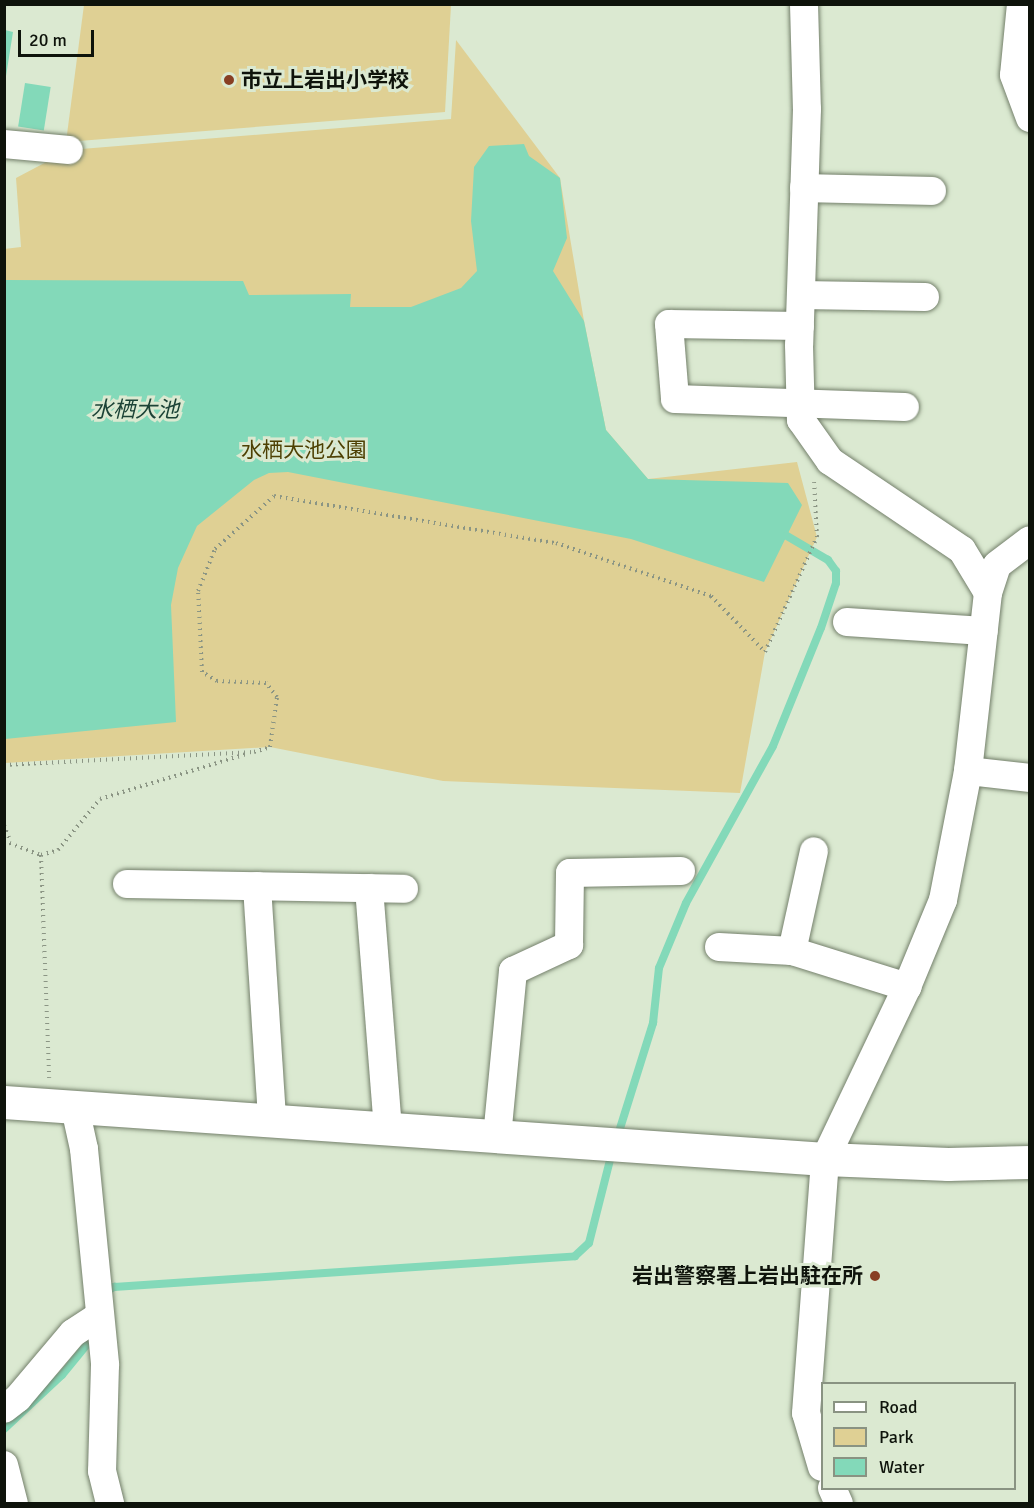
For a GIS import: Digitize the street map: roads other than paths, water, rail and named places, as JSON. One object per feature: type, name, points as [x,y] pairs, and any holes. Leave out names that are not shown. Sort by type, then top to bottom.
[{"type":"street","points":[[804,4],[807,109],[800,326],[801,420],[830,461],[962,550],[988,593]]},
{"type":"street","points":[[1021,4],[1014,75],[1029,118]]},
{"type":"street","points":[[4,144],[69,150]]},
{"type":"street","points":[[804,188],[932,191]]},
{"type":"street","points":[[801,295],[925,297]]},
{"type":"street","points":[[800,326],[669,324],[675,399],[905,407]]},
{"type":"street","points":[[821,1464],[806,1413],[825,1159],[907,987],[943,900],[968,771],[988,593],[998,565],[1029,540]]},
{"type":"street","points":[[847,622],[984,631]]},
{"type":"street","points":[[968,771],[1029,778]]},
{"type":"street","points":[[792,951],[814,850]]},
{"type":"street","points":[[497,1137],[513,970],[569,945],[570,873],[681,871]]},
{"type":"street","points":[[127,884],[404,889]]},
{"type":"street","points":[[256,886],[273,1121]]},
{"type":"street","points":[[369,888],[388,1129]]},
{"type":"street","points":[[719,947],[792,951],[907,987]]},
{"type":"street","points":[[4,1102],[825,1159],[948,1164],[1029,1162]]},
{"type":"street","points":[[62,1107],[84,1149],[105,1365],[102,1471],[110,1503]]},
{"type":"street","points":[[4,1409],[18,1398],[73,1333],[99,1316]]},
{"type":"street","points":[[4,1465],[14,1503]]},
{"type":"water","points":[[5,30],[13,32],[6,76],[4,76]]},
{"type":"water","points":[[25,83],[51,87],[44,131],[18,126]]},
{"type":"water","name":"水栖大池","points":[[524,144],[529,156],[560,178],[567,238],[553,271],[584,321],[606,430],[648,479],[788,483],[802,505],[764,582],[631,539],[288,472],[269,473],[254,480],[197,526],[178,568],[171,605],[176,722],[5,739],[5,280],[243,281],[249,295],[351,294],[350,307],[411,307],[461,288],[477,271],[471,221],[474,167],[489,146]]},
{"type":"waterway","points":[[617,1138],[653,1023],[659,968],[686,903],[773,746],[821,628],[836,583],[836,571],[828,560],[787,536]]},
{"type":"waterway","points":[[103,1293],[114,1287],[575,1256],[589,1243],[612,1152]]},
{"type":"waterway","points":[[4,1429],[62,1375],[89,1342],[88,1333]]},
{"type":"place","name":"市立上岩出小学校","points":[[229,80]]},
{"type":"place","name":"岩出警察署上岩出駐在所","points":[[875,1276]]},
{"type":"park label","name":"水栖大池公園","points":[[304,450]]}]
